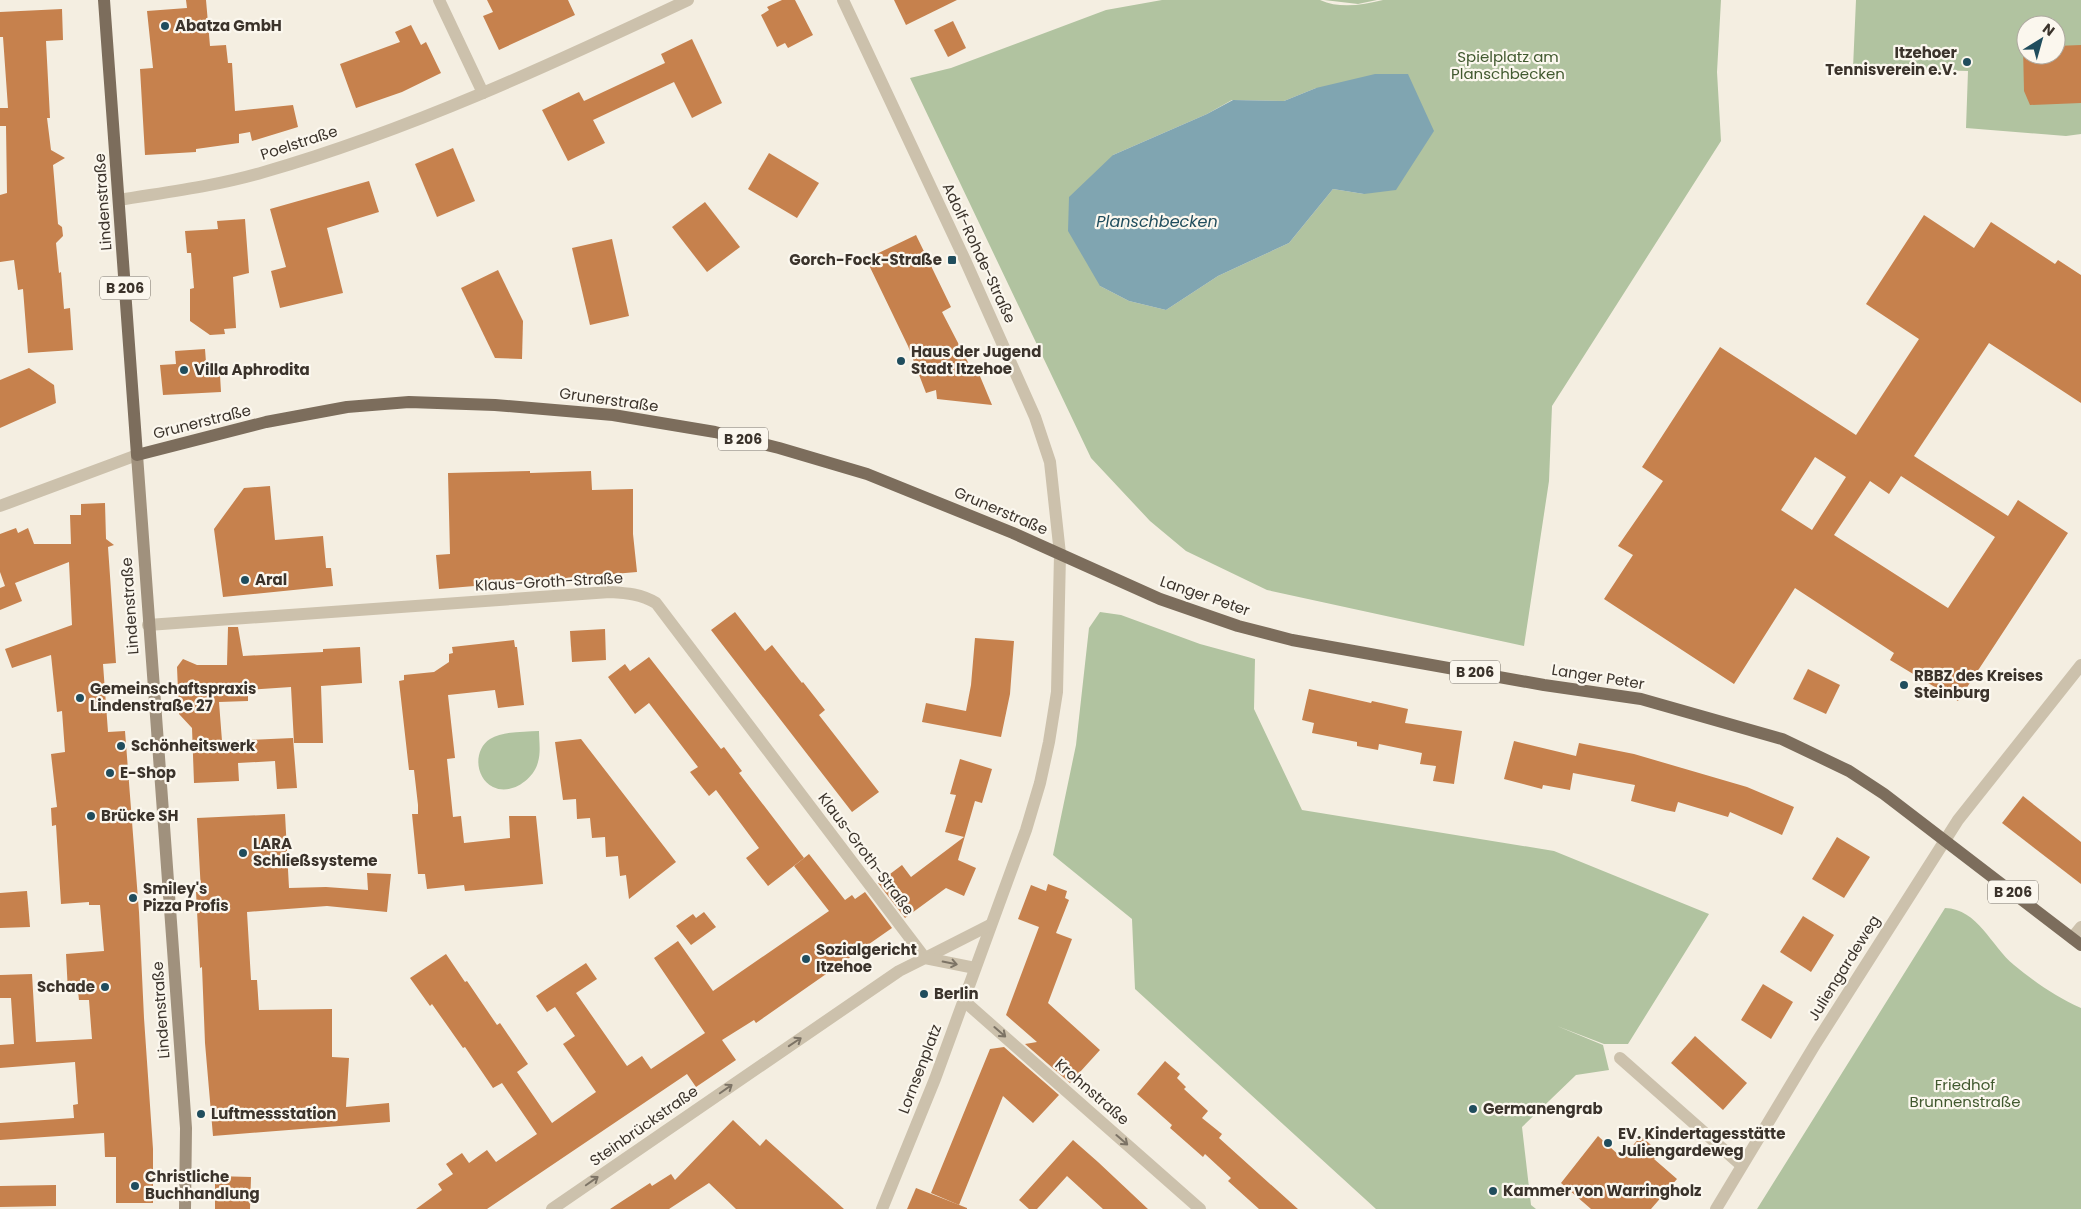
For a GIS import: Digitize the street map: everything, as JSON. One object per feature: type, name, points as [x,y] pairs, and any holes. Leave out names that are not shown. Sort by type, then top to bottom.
[{"type":"main road","name":"Lindenstraße","points":[[104,0],[186,1128],[185,1209]]},
{"type":"main road","name":"Grunerstraße","points":[[137,455],[266,422],[374,404],[409,402],[495,405],[604,414],[715,432],[822,460],[867,474],[1060,554]]},
{"type":"main road","name":"Langer Peter","points":[[1060,554],[1160,599],[1238,626],[1292,640],[1544,685],[1641,699],[1782,739],[1850,771],[1884,794],[2076,942]]},
{"type":"street","points":[[439,0],[483,93]]},
{"type":"street","name":"Poelstraße","points":[[119,200],[263,173],[389,130],[483,93],[688,0]]},
{"type":"street","name":"Adolf-Rohde-Straße","points":[[843,0],[1031,408],[1050,462],[1060,554],[1057,692],[1049,742],[1031,815],[1007,880]]},
{"type":"street","points":[[0,506],[137,455]]},
{"type":"street","name":"Klaus-Groth-Straße","points":[[148,625],[610,592],[634,594],[646,598],[656,604],[925,958]]},
{"type":"street","name":"Juliengardeweg","points":[[1716,1209],[1741,1165],[1944,839],[2081,666]]},
{"type":"street","name":"Lornsenplatz","points":[[882,1209],[1007,880]]},
{"type":"street","points":[[925,958],[990,925]]},
{"type":"street","points":[[2076,942],[2081,927]]},
{"type":"street","points":[[925,958],[975,968]]},
{"type":"street","name":"Steinbrückstraße","points":[[552,1209],[899,971],[925,958]]},
{"type":"street","name":"Krohnstraße","points":[[963,1000],[1200,1209]]},
{"type":"street","points":[[1620,1058],[1741,1165]]},
{"type":"green space","name":"Spielplatz am Planschbecken","points":[[1162,0],[1320,0],[1335,4],[1359,5],[1383,0],[1721,0],[1717,72],[1721,141],[1552,406],[1549,481],[1524,646],[1267,590],[1186,551],[1150,521],[1091,458],[910,78],[951,68],[1106,10]],"holes":[[[1316,88],[1364,194],[1333,189],[1289,243],[1218,276],[1166,310],[1129,301],[1100,286],[1113,155],[1207,114],[1232,100],[1284,101]]]},
{"type":"green space","points":[[1324,0],[1377,0],[1358,4]]},
{"type":"green space","name":"Itzehoer Tennisverein e.V.","points":[[1856,0],[2081,0],[2081,134],[2066,136],[1966,128],[1968,71],[1853,68]]},
{"type":"green space","points":[[1100,612],[1121,615],[1200,644],[1255,659],[1254,709],[1302,810],[1554,851],[1709,914],[1628,1044],[1604,1044],[1557,1026],[1603,1045],[1609,1070],[1576,1075],[1522,1127],[1531,1205],[1536,1209],[1376,1209],[1135,989],[1132,919],[1053,855],[1076,745],[1089,628]]},
{"type":"green space","points":[[539,731],[540,750],[538,762],[527,780],[514,788],[507,789],[493,787],[487,783],[478,764],[481,750],[490,739],[514,732]]},
{"type":"green space","name":"Friedhof Brunnenstraße","points":[[1945,908],[1956,910],[1975,921],[2014,965],[2046,989],[2081,1008],[2081,1209],[1757,1209]]},
{"type":"water","name":"Planschbecken","points":[[1375,74],[1408,74],[1434,131],[1396,190],[1364,194],[1333,189],[1289,243],[1218,276],[1166,310],[1129,301],[1100,286],[1068,231],[1069,197],[1113,155],[1207,114],[1233,100],[1284,101],[1316,88]]},
{"type":"building","points":[[186,0],[206,0],[210,46],[226,45],[228,63],[232,63],[235,111],[293,105],[298,127],[252,141],[250,132],[239,134],[239,143],[196,149],[196,152],[145,155],[140,69],[153,68],[147,11],[187,8]]},
{"type":"building","points":[[487,0],[568,0],[575,15],[499,50],[483,16],[493,12]]},
{"type":"building","points":[[782,0],[795,0],[813,35],[788,48],[785,43],[777,47],[761,15],[769,10],[767,7]]},
{"type":"building","points":[[894,0],[957,0],[906,25]]},
{"type":"building","points":[[62,9],[63,40],[46,41],[50,118],[47,118],[51,150],[65,158],[53,165],[58,224],[62,227],[63,236],[56,243],[64,309],[70,308],[73,350],[28,353],[23,289],[18,290],[14,260],[0,262],[0,195],[7,193],[6,126],[0,126],[0,108],[8,108],[3,37],[0,37],[0,12]]},
{"type":"building","points":[[953,21],[966,48],[948,57],[934,30]]},
{"type":"building","points":[[411,25],[421,45],[426,42],[441,73],[402,92],[356,108],[340,64],[400,42],[395,32]]},
{"type":"building","points":[[692,39],[722,103],[692,118],[674,82],[593,120],[605,143],[568,161],[542,110],[579,92],[584,101],[665,63],[661,54]]},
{"type":"building","points":[[2081,45],[2081,103],[2030,105],[2024,91],[2023,65],[2066,65],[2066,46]]},
{"type":"building","points":[[453,148],[475,201],[437,217],[415,164]]},
{"type":"building","points":[[769,153],[819,183],[797,218],[748,189]]},
{"type":"building","points":[[369,181],[379,212],[327,228],[343,293],[280,308],[271,271],[286,267],[270,209]]},
{"type":"building","points":[[705,202],[740,247],[707,272],[672,227]]},
{"type":"building","points":[[1924,215],[1974,248],[1991,222],[2055,264],[2058,260],[2081,275],[2081,403],[1989,343],[1914,456],[2008,516],[2018,500],[2068,533],[1958,701],[1890,660],[1894,653],[1795,588],[1734,684],[1604,599],[1633,555],[1618,546],[1663,481],[1642,467],[1720,347],[1856,435],[1919,339],[1866,304]],"holes":[[[1815,457],[1846,477],[1812,530],[1781,510]],[[1901,476],[1995,537],[1948,608],[1834,535],[1870,481],[1889,494]]]},
{"type":"building","points":[[245,219],[249,273],[233,277],[236,328],[224,329],[225,334],[210,335],[190,321],[190,289],[194,288],[191,253],[187,253],[185,231],[218,229],[217,221]]},
{"type":"building","points":[[916,235],[951,307],[942,312],[971,368],[977,369],[992,405],[937,399],[936,390],[926,393],[908,346],[866,259]]},
{"type":"building","points":[[612,239],[629,316],[590,325],[572,248]]},
{"type":"building","points":[[498,270],[523,321],[522,359],[495,358],[461,288]]},
{"type":"building","name":"Villa Aphrodita","points":[[205,349],[207,376],[220,375],[221,392],[163,395],[160,365],[176,364],[175,351]]},
{"type":"building","points":[[29,368],[54,385],[56,403],[0,428],[0,380]]},
{"type":"building","points":[[530,471],[530,473],[591,471],[592,490],[633,489],[633,534],[637,572],[439,589],[436,555],[450,554],[448,473]]},
{"type":"building","points":[[270,486],[275,540],[323,536],[326,568],[331,568],[333,586],[223,597],[214,529],[244,488]]},
{"type":"building","points":[[105,503],[106,539],[114,545],[108,547],[116,663],[103,664],[108,732],[125,731],[139,912],[153,1149],[153,1203],[116,1203],[116,1157],[105,1157],[104,1133],[0,1140],[0,1123],[74,1118],[73,1105],[78,1104],[75,1062],[0,1068],[0,1045],[14,1044],[11,998],[0,998],[0,975],[32,974],[36,1042],[92,1039],[89,1000],[79,1000],[78,991],[68,992],[66,954],[104,951],[100,905],[89,905],[89,902],[61,904],[56,825],[52,826],[51,808],[57,807],[51,754],[65,752],[62,711],[57,712],[51,655],[12,668],[5,649],[72,625],[69,562],[15,583],[22,601],[0,610],[0,588],[5,586],[0,572],[0,534],[16,528],[18,533],[28,528],[34,544],[71,544],[70,515],[81,515],[81,504]]},
{"type":"building","points":[[735,612],[765,651],[772,645],[803,682],[825,710],[819,715],[879,792],[852,812],[711,630]]},
{"type":"building","points":[[228,627],[238,627],[243,656],[323,652],[323,649],[360,647],[362,683],[321,686],[323,743],[294,743],[291,687],[248,690],[248,701],[219,702],[222,741],[293,738],[297,788],[277,789],[275,761],[238,763],[239,781],[194,783],[192,728],[179,714],[177,667],[183,659],[197,665],[227,665]]},
{"type":"building","points":[[605,629],[606,660],[572,662],[570,631]]},
{"type":"building","points":[[975,638],[1014,641],[1010,694],[1001,737],[922,722],[926,703],[966,711],[971,685]]},
{"type":"building","points":[[514,640],[515,647],[517,647],[524,705],[498,708],[495,690],[448,695],[455,758],[447,759],[453,817],[461,816],[464,843],[510,838],[509,816],[536,816],[543,884],[465,891],[464,885],[427,889],[425,874],[418,874],[412,814],[418,814],[418,805],[414,770],[409,770],[399,681],[404,680],[404,675],[434,672],[449,662],[449,654],[453,653],[452,647]]},
{"type":"building","points":[[649,657],[721,749],[724,747],[742,771],[739,773],[804,858],[768,886],[746,858],[759,848],[716,790],[709,796],[690,772],[698,767],[649,703],[635,714],[608,677],[625,664],[630,671]]},
{"type":"building","points":[[1808,669],[1840,685],[1826,714],[1793,699]]},
{"type":"building","points":[[1309,689],[1408,709],[1405,723],[1462,731],[1454,784],[1433,781],[1436,766],[1420,764],[1422,753],[1379,744],[1378,750],[1357,746],[1357,742],[1312,733],[1314,723],[1302,720]]},
{"type":"building","points":[[581,739],[676,862],[629,899],[626,875],[620,876],[618,856],[606,857],[605,837],[592,838],[590,818],[577,819],[576,799],[563,800],[555,742]]},
{"type":"building","points":[[1514,741],[1576,756],[1579,743],[1634,754],[1747,787],[1794,807],[1782,835],[1730,812],[1728,817],[1678,802],[1675,812],[1631,801],[1635,785],[1573,773],[1570,790],[1543,785],[1542,789],[1504,779]]},
{"type":"building","points":[[960,759],[992,769],[982,803],[975,801],[958,860],[976,868],[964,896],[946,888],[905,918],[878,883],[902,865],[911,877],[964,837],[945,832],[956,795],[950,794]]},
{"type":"building","points":[[2023,796],[2081,842],[2081,884],[2002,823]]},
{"type":"building","points":[[285,814],[289,888],[326,887],[368,890],[367,873],[391,874],[387,912],[327,906],[247,912],[251,980],[257,980],[259,1010],[332,1009],[332,1057],[349,1058],[346,1107],[389,1103],[390,1122],[213,1136],[205,1043],[202,967],[200,968],[196,892],[201,892],[197,818]]},
{"type":"building","points":[[1837,837],[1870,857],[1844,898],[1812,879]]},
{"type":"building","points":[[809,854],[845,900],[852,895],[855,899],[865,892],[892,928],[756,1023],[754,1020],[722,1040],[736,1060],[696,1087],[687,1074],[487,1209],[416,1209],[442,1190],[438,1184],[453,1174],[446,1164],[462,1153],[469,1163],[487,1150],[496,1162],[537,1134],[502,1083],[493,1088],[465,1047],[463,1048],[432,1004],[430,1006],[410,978],[446,954],[497,1025],[500,1023],[528,1064],[517,1072],[552,1123],[596,1092],[563,1044],[575,1036],[555,1007],[547,1012],[536,996],[586,963],[597,979],[576,993],[627,1066],[642,1056],[651,1069],[705,1033],[654,958],[678,941],[713,991],[829,911],[794,866]]},
{"type":"building","points":[[1048,884],[1067,891],[1065,898],[1069,900],[1056,933],[1072,939],[1048,1003],[1100,1050],[1070,1083],[1025,1044],[1037,1042],[1006,1015],[1039,927],[1018,919],[1031,885],[1046,891]]},
{"type":"building","points":[[27,891],[30,927],[0,928],[0,893]]},
{"type":"building","points":[[704,912],[716,927],[691,945],[676,926],[693,914],[696,918]]},
{"type":"building","points":[[1803,916],[1834,935],[1811,972],[1780,952]]},
{"type":"building","points":[[1763,984],[1793,1002],[1771,1039],[1741,1020]]},
{"type":"building","points":[[1695,1036],[1747,1083],[1723,1110],[1671,1063]]},
{"type":"building","points":[[1004,1047],[1059,1095],[1033,1123],[1003,1096],[959,1205],[931,1193],[990,1049]]},
{"type":"building","points":[[1165,1061],[1180,1074],[1177,1078],[1186,1087],[1184,1089],[1208,1111],[1202,1118],[1222,1134],[1219,1138],[1298,1209],[1259,1209],[1228,1181],[1231,1178],[1205,1154],[1203,1157],[1170,1128],[1172,1125],[1137,1094]]},
{"type":"building","points":[[733,1120],[760,1146],[766,1139],[844,1209],[736,1209],[709,1183],[669,1209],[610,1209],[650,1183],[652,1186],[671,1174],[675,1180]]},
{"type":"building","points":[[1598,1136],[1622,1158],[1641,1136],[1660,1153],[1654,1159],[1677,1179],[1651,1209],[1591,1209],[1561,1183]]},
{"type":"building","points":[[1073,1140],[1148,1209],[1103,1209],[1067,1176],[1037,1209],[1029,1209],[1019,1200]]},
{"type":"building","points":[[215,1176],[251,1177],[250,1209],[215,1209]]},
{"type":"building","points":[[56,1185],[56,1206],[0,1207],[0,1186]]},
{"type":"building","points":[[916,1188],[967,1208],[967,1209],[907,1209]]},
{"type":"place","name":"Abatza GmbH","points":[[165,26]]},
{"type":"place","name":"Itzehoer Tennisverein e.V.","points":[[1967,62]]},
{"type":"place","name":"Gorch-Fock-Straße","points":[[952,260]]},
{"type":"place","name":"Haus der Jugend Stadt Itzehoe","points":[[901,361]]},
{"type":"place","name":"Villa Aphrodita","points":[[184,370]]},
{"type":"place","name":"Aral","points":[[245,580]]},
{"type":"place","name":"RBBZ des Kreises Steinburg","points":[[1904,685]]},
{"type":"place","name":"Gemeinschaftspraxis Lindenstraße 27","points":[[80,698]]},
{"type":"place","name":"Schönheitswerk","points":[[121,746]]},
{"type":"place","name":"E-Shop","points":[[110,773]]},
{"type":"place","name":"Brücke SH","points":[[91,816]]},
{"type":"place","name":"LARA Schließsysteme","points":[[243,853]]},
{"type":"place","name":"Smiley's Pizza Profis","points":[[133,898]]},
{"type":"place","name":"Sozialgericht Itzehoe","points":[[806,959]]},
{"type":"place","name":"Schade","points":[[105,987]]},
{"type":"place","name":"Berlin","points":[[924,994]]},
{"type":"place","name":"Germanengrab","points":[[1473,1109]]},
{"type":"place","name":"Luftmessstation","points":[[201,1114]]},
{"type":"place","name":"EV. Kindertagesstätte Juliengardeweg","points":[[1608,1143]]},
{"type":"place","name":"Christliche Buchhandlung","points":[[135,1186]]},
{"type":"place","name":"Kammer von Warringholz","points":[[1493,1191]]}]
